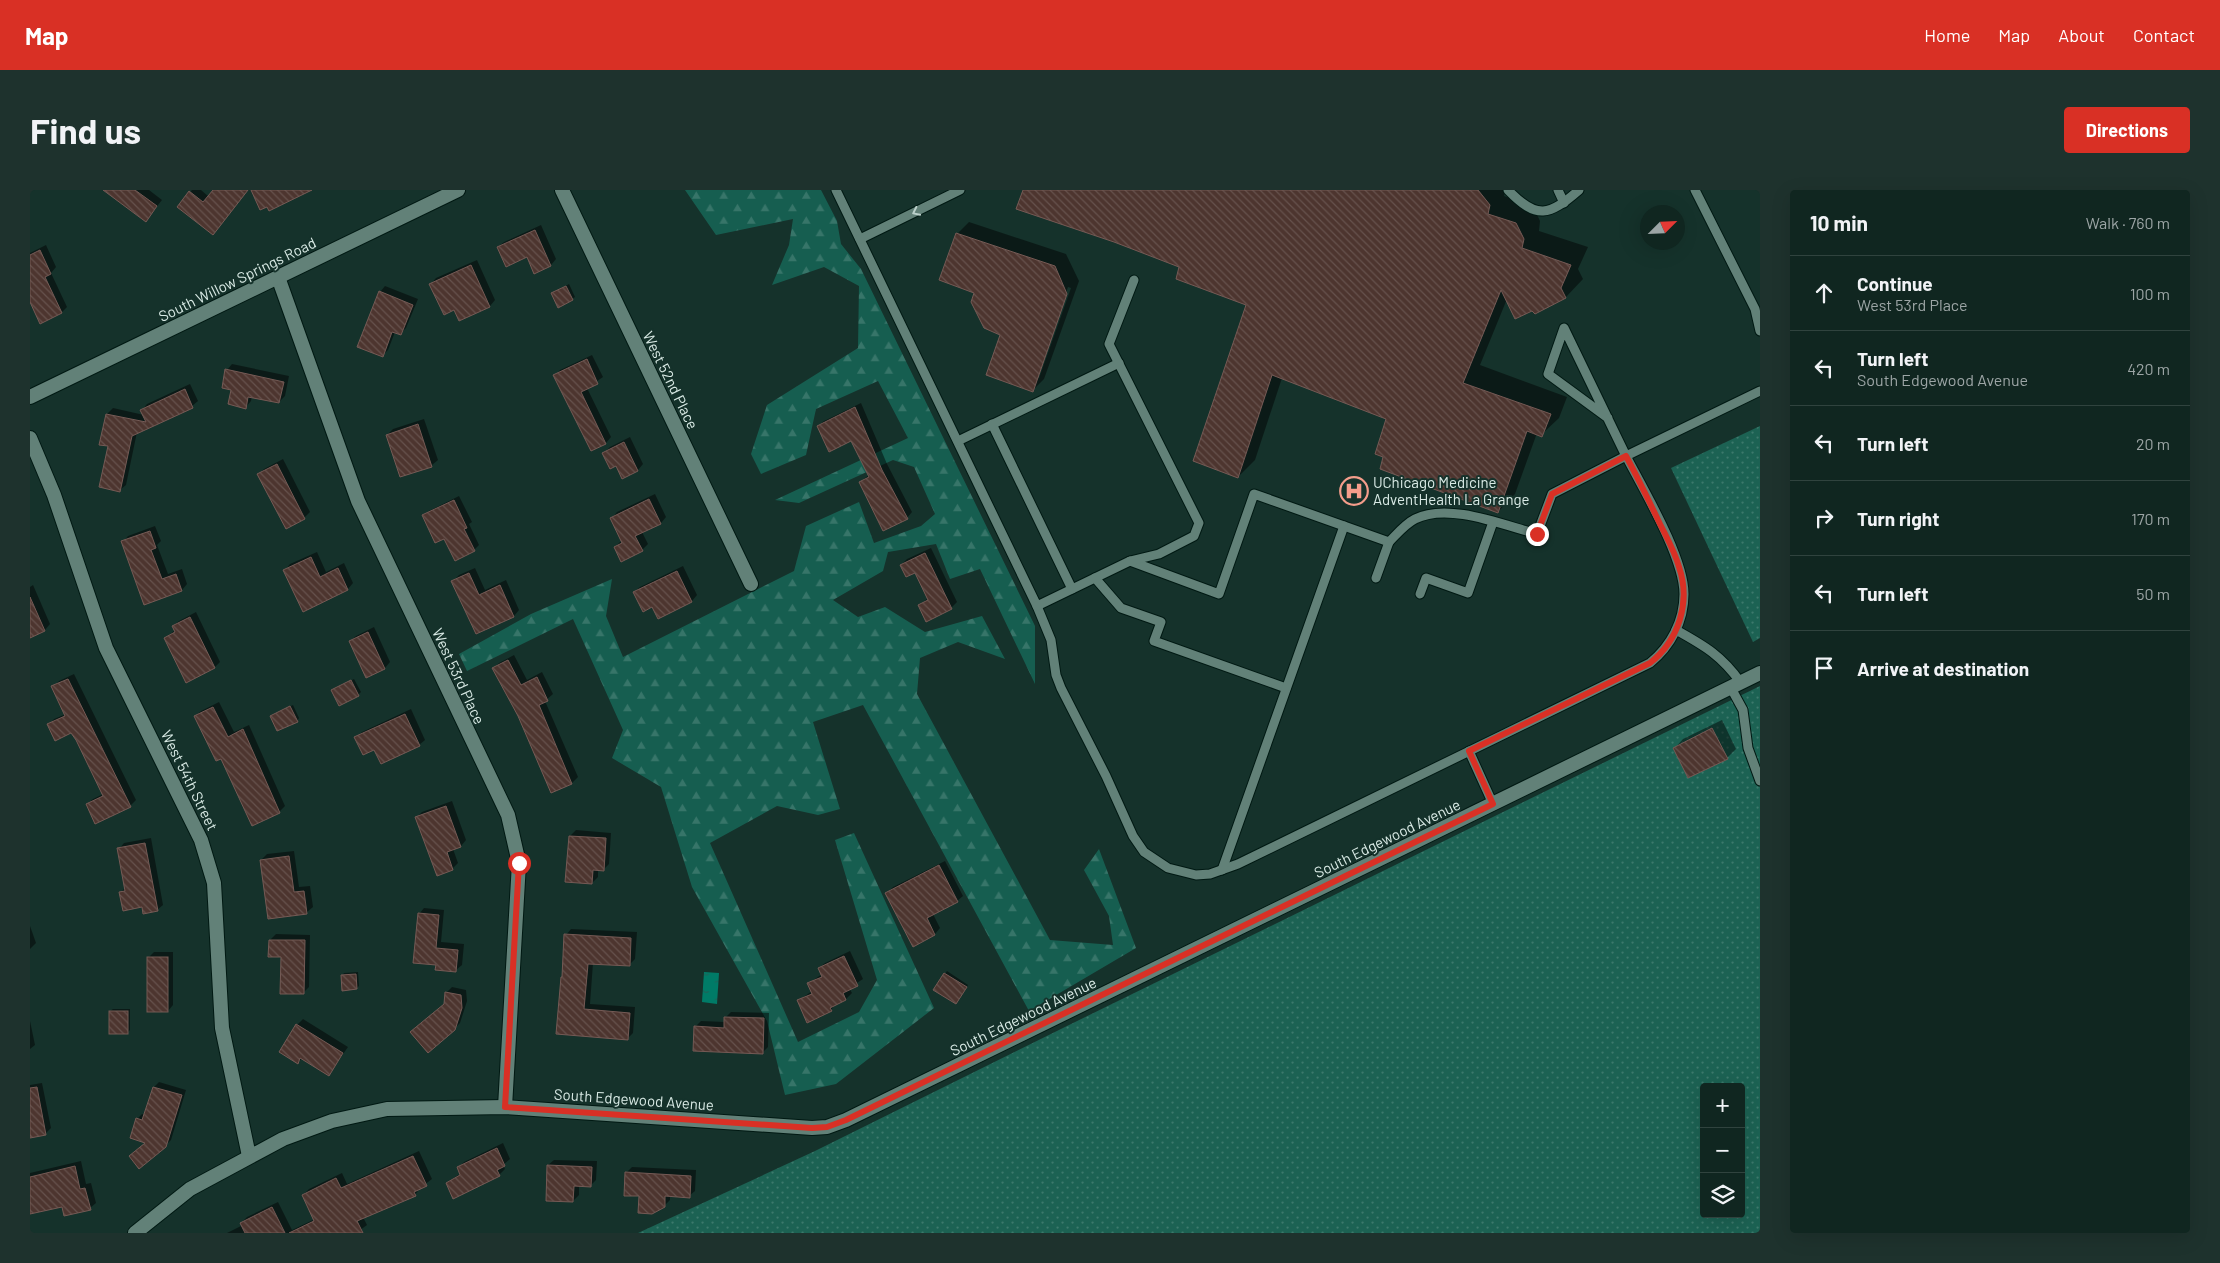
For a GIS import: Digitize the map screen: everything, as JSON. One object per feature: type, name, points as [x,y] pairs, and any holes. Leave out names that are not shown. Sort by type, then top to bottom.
[{"type":"street","name":"South Willow Springs Road","points":[[30,397],[458,190]]},
{"type":"street","name":"West 52nd Place","points":[[562,190],[751,584]]},
{"type":"street","name":"West 53rd Place","points":[[278,277],[358,501],[508,814],[519,863],[505,1107]]},
{"type":"street","name":"West 54th Street","points":[[30,438],[54,495],[106,648],[201,840],[214,883],[222,1028],[249,1156]]},
{"type":"street","name":"South Edgewood Avenue","points":[[135,1233],[190,1188],[283,1139],[332,1121],[387,1109],[505,1107],[812,1128],[827,1127],[846,1120],[1013,1039],[1760,673]]},
{"type":"lane","points":[[836,190],[1037,606],[1050,640],[1056,676],[1061,688],[1106,776],[1133,836],[1144,852],[1168,868],[1196,875],[1210,874],[1247,860],[1650,663],[1660,655],[1676,630],[1683,607],[1684,593],[1679,565],[1608,418],[1564,328],[1548,374],[1608,418]]},
{"type":"lane","points":[[860,239],[960,190]]},
{"type":"lane","points":[[1508,190],[1519,202],[1539,212],[1548,212],[1564,203],[1579,190]]},
{"type":"lane","points":[[1558,190],[1564,203]]},
{"type":"lane","points":[[1696,190],[1754,309],[1760,331]]},
{"type":"lane","points":[[1037,606],[1130,561],[1159,554],[1194,536],[1199,523],[1109,344],[1134,280]]},
{"type":"lane","points":[[958,441],[1118,362]]},
{"type":"lane","points":[[1376,578],[1389,542],[1400,530],[1415,519],[1443,512],[1493,522],[1537,534],[1552,494],[1626,456],[1760,392]]},
{"type":"lane","points":[[992,424],[1072,589]]},
{"type":"lane","points":[[1130,561],[1219,594],[1254,494],[1389,542]]},
{"type":"lane","points":[[1420,594],[1426,578],[1468,593],[1493,522]]},
{"type":"lane","points":[[1222,870],[1344,526]]},
{"type":"lane","points":[[1095,578],[1121,608],[1161,622],[1154,641],[1286,688]]},
{"type":"lane","points":[[1676,630],[1718,654],[1729,666],[1743,710],[1748,748],[1760,781]]},
{"type":"lane","points":[[1469,751],[1493,804]]},
{"type":"shaded area","points":[[1760,426],[1760,638],[1753,642],[1671,468]]},
{"type":"shaded area","points":[[1760,686],[1760,1233],[638,1233],[815,1151]]},
{"type":"green space","points":[[685,190],[821,190],[837,221],[841,244],[861,269],[1035,626],[1035,684],[980,569],[950,579],[936,544],[888,552],[883,571],[833,600],[858,617],[885,607],[925,632],[982,616],[1005,659],[958,642],[920,658],[917,694],[1050,940],[1113,945],[1109,916],[1084,870],[1099,849],[1136,948],[1029,1011],[863,705],[813,722],[840,809],[818,815],[777,806],[710,843],[798,1042],[859,1012],[877,980],[835,840],[854,833],[934,1008],[836,1084],[785,1095],[767,1021],[692,887],[661,787],[612,758],[623,730],[573,619],[467,671],[459,654],[531,614],[612,579],[606,616],[623,657],[794,571],[806,526],[859,502],[874,543],[921,526],[935,514],[914,467],[893,460],[799,503],[775,500],[908,438],[878,381],[816,409],[806,455],[761,474],[751,454],[767,405],[858,348],[859,286],[824,267],[772,285],[789,245],[793,219],[716,235]]},
{"type":"water","points":[[704,972],[719,973],[717,1004],[702,1002]]},
{"type":"building","points":[[103,190],[135,190],[157,206],[146,222]]},
{"type":"building","points":[[213,190],[248,190],[213,235],[177,207],[189,191],[203,202]]},
{"type":"building","points":[[251,190],[312,190],[269,211],[267,207],[260,210]]},
{"type":"building","points":[[1023,190],[1478,190],[1490,205],[1488,214],[1516,223],[1524,239],[1522,248],[1571,265],[1561,288],[1566,298],[1535,314],[1532,311],[1515,319],[1501,290],[1463,383],[1551,414],[1542,437],[1527,431],[1498,513],[1380,469],[1383,457],[1375,454],[1386,419],[1272,375],[1238,478],[1193,461],[1246,305],[1176,279],[1179,267],[1114,242],[1016,209]]},
{"type":"building","points":[[535,230],[551,266],[534,274],[527,257],[506,267],[497,247]]},
{"type":"building","points":[[956,233],[1055,266],[1067,294],[1033,392],[986,375],[1000,335],[984,328],[971,302],[974,293],[939,280]]},
{"type":"building","points":[[40,250],[51,274],[45,277],[62,313],[40,324],[30,302],[30,255]]},
{"type":"building","points":[[471,265],[490,307],[459,321],[454,310],[444,315],[429,284]]},
{"type":"building","points":[[566,286],[573,300],[558,308],[551,293]]},
{"type":"building","points":[[379,291],[413,305],[401,335],[392,332],[383,357],[357,347]]},
{"type":"building","points":[[587,359],[598,384],[581,392],[606,444],[591,451],[553,375]]},
{"type":"building","points":[[225,369],[284,382],[279,403],[248,397],[246,409],[228,404],[231,390],[222,388]]},
{"type":"building","points":[[185,389],[193,408],[132,436],[120,492],[99,487],[108,446],[99,445],[106,414],[146,422],[140,410]]},
{"type":"building","points":[[855,407],[882,470],[908,519],[883,531],[859,482],[869,477],[851,441],[829,452],[817,426]]},
{"type":"building","points":[[418,424],[432,467],[400,477],[386,435]]},
{"type":"building","points":[[624,442],[638,471],[622,479],[616,466],[610,469],[602,453]]},
{"type":"building","points":[[277,464],[305,519],[286,529],[257,474]]},
{"type":"building","points":[[649,499],[661,524],[635,536],[643,551],[621,562],[614,547],[622,543],[610,518]]},
{"type":"building","points":[[454,500],[467,528],[464,529],[475,551],[455,561],[444,539],[435,543],[422,515]]},
{"type":"building","points":[[150,531],[156,548],[151,550],[162,579],[176,574],[182,591],[144,605],[121,541]]},
{"type":"building","points":[[925,553],[952,609],[926,622],[918,605],[928,600],[915,573],[906,577],[900,565]]},
{"type":"building","points":[[311,557],[320,577],[338,568],[348,590],[303,612],[283,570]]},
{"type":"building","points":[[677,571],[692,602],[658,619],[652,607],[643,612],[633,592]]},
{"type":"building","points":[[469,573],[479,595],[500,585],[514,617],[476,634],[451,581]]},
{"type":"building","points":[[30,597],[45,631],[30,638]]},
{"type":"building","points":[[190,617],[215,668],[186,683],[164,638],[175,632],[172,626]]},
{"type":"building","points":[[368,632],[385,669],[366,678],[349,641]]},
{"type":"building","points":[[508,660],[521,685],[537,677],[548,701],[539,705],[572,784],[551,793],[518,716],[492,668]]},
{"type":"building","points":[[68,679],[131,807],[95,824],[86,804],[103,796],[71,733],[55,741],[47,724],[65,716],[51,686]]},
{"type":"building","points":[[351,680],[359,696],[339,706],[331,690]]},
{"type":"building","points":[[290,706],[298,722],[277,731],[270,716]]},
{"type":"building","points":[[213,707],[228,737],[243,729],[280,813],[252,826],[221,759],[216,761],[194,716]]},
{"type":"building","points":[[405,714],[420,746],[381,764],[374,750],[363,755],[354,737]]},
{"type":"building","points":[[1712,728],[1728,759],[1688,778],[1673,748]]},
{"type":"building","points":[[446,806],[461,847],[447,852],[453,870],[437,876],[415,817]]},
{"type":"building","points":[[569,836],[606,838],[604,871],[593,870],[592,884],[565,882]]},
{"type":"building","points":[[145,843],[158,911],[143,914],[142,907],[123,911],[119,892],[125,891],[117,848]]},
{"type":"building","points":[[289,856],[294,892],[304,891],[307,914],[268,919],[260,860]]},
{"type":"building","points":[[939,865],[958,902],[927,918],[935,935],[913,947],[885,893]]},
{"type":"building","points":[[418,913],[439,915],[436,948],[458,950],[456,972],[435,970],[436,965],[413,963]]},
{"type":"building","points":[[564,934],[631,938],[630,966],[588,964],[584,1009],[630,1013],[628,1040],[556,1034]]},
{"type":"building","points":[[269,940],[305,940],[304,994],[280,994],[281,957],[268,957]]},
{"type":"building","points":[[844,956],[858,986],[843,993],[846,1000],[830,1008],[832,1011],[807,1023],[797,1000],[812,994],[807,983],[822,977],[818,968]]},
{"type":"building","points":[[147,957],[168,957],[168,1012],[147,1012]]},
{"type":"building","points":[[944,973],[967,987],[956,1004],[933,990]]},
{"type":"building","points":[[356,974],[357,989],[342,991],[341,975]]},
{"type":"building","points":[[445,992],[461,995],[462,1008],[455,1030],[428,1053],[410,1032],[444,1004]]},
{"type":"building","points":[[109,1011],[128,1011],[128,1034],[109,1034]]},
{"type":"building","points":[[724,1017],[764,1018],[763,1054],[693,1051],[694,1026],[724,1028]]},
{"type":"building","points":[[296,1024],[343,1053],[329,1076],[300,1058],[298,1064],[279,1052]]},
{"type":"building","points":[[37,1087],[46,1135],[30,1138],[30,1088]]},
{"type":"building","points":[[153,1087],[182,1095],[166,1147],[139,1169],[129,1156],[145,1143],[130,1138],[136,1118],[142,1120]]},
{"type":"building","points":[[497,1148],[505,1166],[497,1170],[500,1176],[453,1199],[446,1183],[460,1175],[457,1167]]},
{"type":"building","points":[[413,1156],[427,1186],[414,1192],[416,1196],[357,1221],[363,1233],[289,1233],[314,1221],[302,1195],[336,1178],[341,1188]]},
{"type":"building","points":[[547,1165],[592,1167],[591,1187],[574,1186],[573,1202],[546,1201]]},
{"type":"building","points":[[75,1166],[80,1189],[85,1188],[91,1210],[64,1216],[62,1207],[30,1214],[30,1177]]},
{"type":"building","points":[[625,1172],[691,1176],[690,1198],[665,1196],[665,1207],[652,1214],[638,1213],[639,1196],[624,1196]]},
{"type":"building","points":[[272,1207],[285,1233],[245,1233],[240,1223]]},
{"type":"place","name":"UChicago Medicine AdventHealth La Grange","points":[[1354,491]]},
{"type":"route","points":[[519,863],[505,1107],[812,1128],[827,1127],[846,1120],[1022,1035],[1493,804],[1469,751],[1650,663],[1660,655],[1669,642],[1676,630],[1683,607],[1684,593],[1679,565],[1626,456],[1552,494],[1537,534]]}]
